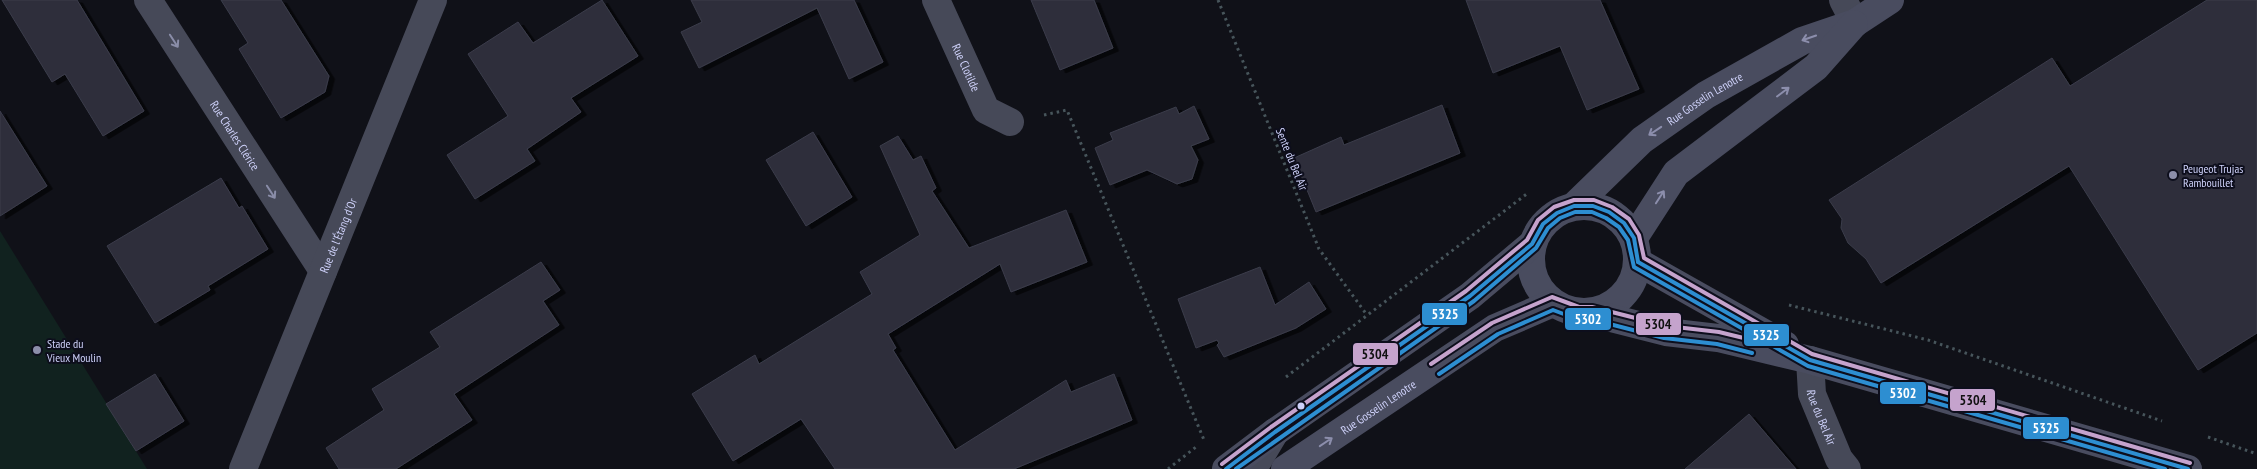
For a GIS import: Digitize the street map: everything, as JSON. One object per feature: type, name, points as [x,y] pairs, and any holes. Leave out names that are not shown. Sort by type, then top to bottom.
[{"type":"main road","name":"Rue Gosselin Lenotre","points":[[1574,206],[1642,140],[1706,96],[1802,41],[1849,11],[1890,0]]},
{"type":"main road","name":"Rue Gosselin Lenotre","points":[[1636,250],[1676,173],[1816,67],[1849,11]]},
{"type":"main road","points":[[1226,469],[1275,432],[1470,296],[1532,244],[1544,224],[1557,212],[1574,206],[1593,206],[1609,212],[1624,223],[1636,250],[1634,280],[1624,296],[1609,307],[1591,313]]},
{"type":"main road","points":[[1532,244],[1531,261],[1534,277],[1541,292],[1553,303],[1578,313],[1591,313],[1666,332],[1718,338],[1810,360],[2188,469]]},
{"type":"main road","points":[[1636,250],[1810,360]]},
{"type":"main road","name":"Rue Gosselin Lenotre","points":[[1285,469],[1495,328],[1553,303]]},
{"type":"street","name":"Rue Charles Clérice","points":[[148,0],[323,271]]},
{"type":"street","name":"Rue de l'Étang d'Or","points":[[243,469],[434,0]]},
{"type":"street","name":"Rue Clotilde","points":[[936,0],[986,110],[1010,122]]},
{"type":"street","name":"Rue du Bel Air","points":[[1810,360],[1812,394],[1839,460],[1848,469]]},
{"type":"street","points":[[1253,469],[1275,432]]},
{"type":"path","name":"Sente du Bel Air","points":[[1218,0],[1319,249],[1367,315]]},
{"type":"path","points":[[1010,122],[1067,110],[1204,441]]},
{"type":"path","points":[[1282,381],[1528,193]]},
{"type":"path","points":[[1782,305],[1791,304],[1928,340],[2163,422]]},
{"type":"path","points":[[1168,469],[1212,435]]},
{"type":"path","points":[[2200,435],[2257,454]]},
{"type":"green space","name":"Stade du Vieux Moulin","points":[[0,231],[147,469],[0,469]]},
{"type":"building","points":[[2,0],[77,0],[144,111],[103,136],[65,74],[52,82]]},
{"type":"building","points":[[221,0],[281,0],[329,76],[325,92],[281,118],[239,49],[248,43]]},
{"type":"building","points":[[602,0],[638,56],[571,98],[581,112],[527,149],[535,161],[475,199],[447,155],[508,116],[468,54],[518,22],[533,43]]},
{"type":"building","points":[[691,0],[854,0],[883,62],[849,79],[817,8],[699,68],[681,32],[702,22]]},
{"type":"building","points":[[1031,0],[1094,0],[1113,48],[1060,70]]},
{"type":"building","points":[[1466,0],[1600,0],[1639,89],[1587,110],[1560,46],[1493,73]]},
{"type":"building","points":[[2207,0],[2257,0],[2257,333],[2198,370],[2069,166],[1881,283],[1866,259],[1848,243],[1841,228],[1842,219],[1829,200],[2052,58],[2070,86]]},
{"type":"building","points":[[1442,105],[1460,153],[1316,212],[1294,158],[1341,137],[1344,145]]},
{"type":"building","points":[[1194,106],[1209,139],[1191,146],[1198,160],[1192,179],[1177,184],[1147,170],[1110,185],[1095,148],[1113,140],[1110,133],[1176,107],[1179,114]]},
{"type":"building","points":[[0,111],[47,186],[0,216]]},
{"type":"building","points":[[813,132],[852,197],[806,226],[766,160]]},
{"type":"building","points":[[898,136],[913,160],[921,156],[936,188],[932,191],[969,248],[1066,210],[1087,262],[1011,292],[1000,264],[888,334],[896,348],[893,350],[955,450],[1066,380],[1071,392],[1114,374],[1132,420],[1014,469],[835,469],[801,419],[733,461],[692,394],[755,355],[759,364],[872,294],[860,272],[920,235],[880,146]]},
{"type":"building","points":[[221,178],[239,208],[242,206],[268,249],[208,286],[210,290],[155,323],[107,246]]},
{"type":"building","points":[[541,262],[560,290],[543,301],[559,325],[454,394],[472,420],[396,469],[339,469],[326,448],[384,410],[372,389],[440,347],[430,332]]},
{"type":"building","points":[[1260,267],[1275,305],[1309,282],[1326,309],[1296,328],[1224,357],[1217,345],[1219,343],[1217,340],[1196,348],[1178,299]]},
{"type":"building","points":[[155,374],[184,421],[136,451],[106,404]]},
{"type":"building","points":[[1749,414],[1796,469],[1685,469]]},
{"type":"transit line","name":"5304","points":[[1222,464],[1271,427],[1466,291],[1527,240],[1538,220],[1554,207],[1574,200],[1594,200],[1612,207],[1629,219],[1639,235],[1644,258],[1812,354],[2190,463]]},
{"type":"transit line","name":"5325","points":[[1226,469],[1275,432],[1470,296],[1532,244],[1543,224],[1557,213],[1574,206],[1593,206],[1609,212],[1624,223],[1634,238],[1638,262]]},
{"type":"transit line","name":"5302","points":[[1236,469],[1474,301],[1536,248],[1548,228],[1560,218],[1575,212],[1592,212],[1606,218],[1619,227],[1628,240],[1634,267],[1808,366],[2165,469]]},
{"type":"transit line","name":"5325","points":[[1638,262],[1810,360],[2188,469]]},
{"type":"transit line","name":"5304","points":[[1431,364],[1492,323],[1552,297],[1579,307],[1592,307],[1667,326],[1719,332],[1756,341]]},
{"type":"transit line","name":"5302","points":[[1439,374],[1498,334],[1553,310],[1577,319],[1590,319],[1664,338],[1717,344],[1752,353]]},
{"type":"place","name":"Peugeot Trujas Rambouillet","points":[[2173,175]]},
{"type":"place","name":"Stade du Vieux Moulin","points":[[37,350]]}]
